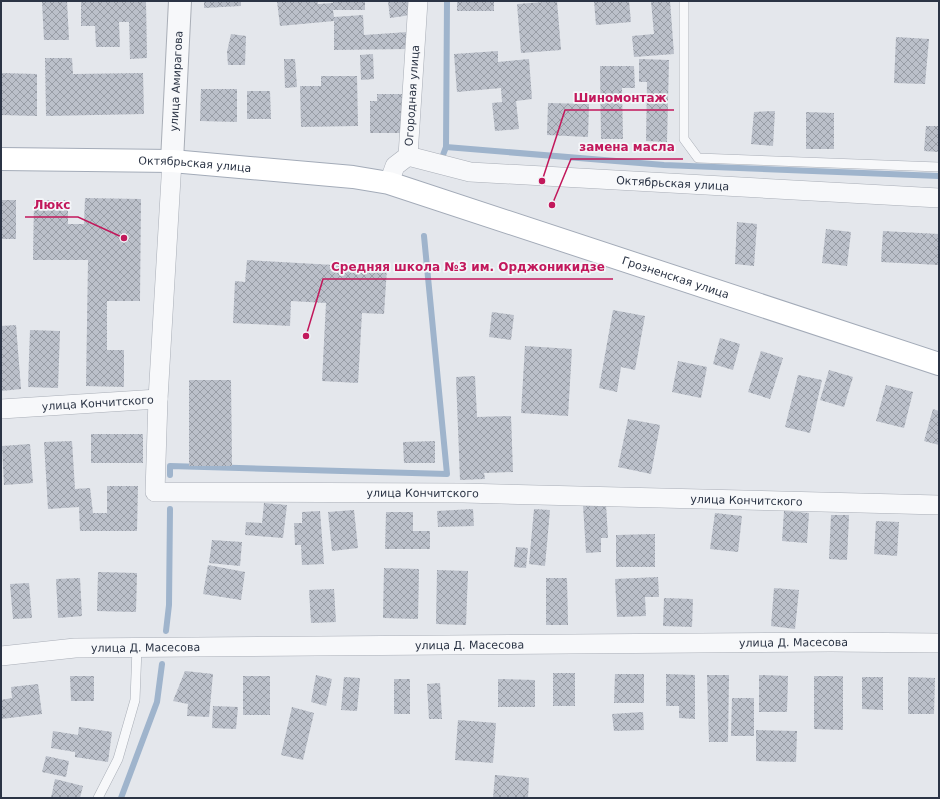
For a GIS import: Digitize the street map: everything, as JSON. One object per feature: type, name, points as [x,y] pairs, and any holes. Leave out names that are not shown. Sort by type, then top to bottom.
[{"type":"main road","name":"Октябрьская улица","points":[[1,160],[172,161],[353,176],[389,183]]},
{"type":"main road","name":"Грозненская улица","points":[[389,183],[939,364]]},
{"type":"street","name":"улица Амирагова","points":[[172,161],[180,1]]},
{"type":"street","name":"Огородная улица","points":[[389,183],[395,166],[408,156],[418,1]]},
{"type":"street","name":"Октябрьская улица","points":[[408,156],[470,172],[939,198]]},
{"type":"street","points":[[158,399],[172,161]]},
{"type":"street","name":"улица Кончитского","points":[[1,409],[158,399],[156,492],[463,493],[939,505]]},
{"type":"street","name":"улица Д. Масесова","points":[[1,656],[75,648],[831,642],[939,643]]},
{"type":"lane","points":[[684,1],[684,139],[698,158],[939,167]]},
{"type":"lane","points":[[98,798],[118,759],[135,700],[137,648]]},
{"type":"building","points":[[67,1],[69,40],[44,40],[42,2]]},
{"type":"building","points":[[81,1],[146,1],[147,58],[130,59],[129,22],[119,22],[120,47],[96,47],[95,26],[81,26]]},
{"type":"building","points":[[204,1],[241,1],[241,6],[204,8]]},
{"type":"building","points":[[277,1],[317,1],[318,4],[333,3],[333,1],[365,1],[365,10],[333,10],[334,17],[363,15],[364,35],[408,32],[409,49],[334,50],[334,21],[280,26]]},
{"type":"building","points":[[388,1],[409,1],[411,15],[390,18]]},
{"type":"building","points":[[457,1],[494,1],[494,11],[457,11]]},
{"type":"building","points":[[557,1],[561,50],[521,53],[517,4]]},
{"type":"building","points":[[594,1],[629,1],[631,22],[596,25]]},
{"type":"building","points":[[651,1],[670,1],[674,54],[634,57],[632,36],[654,34]]},
{"type":"building","points":[[231,34],[246,36],[245,65],[228,65],[227,52]]},
{"type":"building","points":[[896,37],[929,39],[925,84],[894,83]]},
{"type":"building","points":[[498,51],[498,62],[529,59],[532,99],[516,101],[519,129],[495,131],[492,103],[502,102],[501,88],[457,92],[454,54]]},
{"type":"building","points":[[373,54],[374,79],[361,80],[360,55]]},
{"type":"building","points":[[45,58],[72,58],[73,74],[143,73],[144,114],[46,116]]},
{"type":"building","points":[[284,59],[295,59],[297,87],[285,88]]},
{"type":"building","points":[[639,59],[669,60],[667,142],[646,141],[647,82],[639,82]]},
{"type":"building","points":[[600,66],[634,66],[635,88],[622,88],[623,139],[601,139]]},
{"type":"building","points":[[1,73],[37,74],[37,116],[1,115]]},
{"type":"building","points":[[321,76],[357,76],[358,126],[301,127],[300,86],[321,86]]},
{"type":"building","points":[[201,89],[237,89],[237,122],[200,121]]},
{"type":"building","points":[[247,91],[270,91],[271,119],[247,119]]},
{"type":"building","points":[[377,94],[406,94],[406,133],[370,133],[370,101],[377,101]]},
{"type":"building","points":[[548,103],[589,104],[588,137],[547,135]]},
{"type":"building","points":[[775,111],[773,146],[751,144],[754,112]]},
{"type":"building","points":[[806,112],[834,113],[834,149],[806,149]]},
{"type":"building","points":[[926,126],[939,126],[939,152],[924,151]]},
{"type":"building","points":[[85,198],[141,199],[140,301],[107,301],[107,350],[124,350],[124,387],[86,386],[88,260],[33,260],[34,200],[68,200],[68,224],[84,224]]},
{"type":"building","points":[[1,200],[16,200],[16,239],[1,239]]},
{"type":"building","points":[[737,222],[757,224],[754,266],[735,264]]},
{"type":"building","points":[[826,229],[851,232],[847,266],[822,263]]},
{"type":"building","points":[[883,231],[939,234],[939,265],[881,262]]},
{"type":"building","points":[[247,260],[387,268],[384,314],[362,313],[358,383],[322,381],[326,303],[291,301],[290,326],[233,323],[235,281],[245,282]]},
{"type":"building","points":[[613,310],[645,316],[635,370],[621,367],[617,392],[599,388]]},
{"type":"building","points":[[492,312],[514,315],[511,340],[489,337]]},
{"type":"building","points":[[16,325],[21,389],[1,391],[1,326]]},
{"type":"building","points":[[30,330],[60,331],[58,388],[28,387]]},
{"type":"building","points":[[720,338],[740,344],[733,370],[713,364]]},
{"type":"building","points":[[525,346],[572,349],[568,416],[521,413]]},
{"type":"building","points":[[761,351],[783,358],[770,399],[748,392]]},
{"type":"building","points":[[678,361],[707,367],[701,398],[672,392]]},
{"type":"building","points":[[829,370],[853,377],[844,407],[820,400]]},
{"type":"building","points":[[798,375],[822,380],[810,433],[785,427]]},
{"type":"building","points":[[475,376],[477,417],[511,416],[513,472],[484,473],[485,479],[460,480],[456,377]]},
{"type":"building","points":[[189,380],[231,380],[232,466],[189,466]]},
{"type":"building","points":[[886,385],[913,392],[904,428],[876,421]]},
{"type":"building","points":[[933,409],[939,411],[939,445],[924,441]]},
{"type":"building","points":[[628,419],[660,425],[651,474],[618,467]]},
{"type":"building","points":[[91,434],[143,434],[143,463],[91,463]]},
{"type":"building","points":[[72,441],[75,489],[90,488],[93,513],[107,513],[107,486],[138,486],[137,531],[80,531],[79,507],[48,509],[44,442]]},
{"type":"building","points":[[435,441],[435,463],[404,463],[403,442]]},
{"type":"building","points":[[30,444],[33,483],[4,485],[2,446]]},
{"type":"building","points":[[264,503],[287,505],[283,538],[245,535],[246,522],[262,523]]},
{"type":"building","points":[[606,504],[608,538],[601,538],[601,552],[586,553],[583,505]]},
{"type":"building","points":[[473,509],[474,526],[438,527],[437,511]]},
{"type":"building","points":[[534,509],[550,510],[545,566],[529,564]]},
{"type":"building","points":[[354,510],[358,548],[332,551],[328,512]]},
{"type":"building","points":[[320,511],[324,564],[302,565],[301,545],[295,545],[294,523],[302,523],[302,512]]},
{"type":"building","points":[[784,511],[809,513],[807,543],[782,541]]},
{"type":"building","points":[[386,512],[413,512],[413,531],[430,531],[430,549],[385,549]]},
{"type":"building","points":[[715,513],[742,516],[738,552],[710,549]]},
{"type":"building","points":[[831,515],[849,515],[847,560],[829,559]]},
{"type":"building","points":[[876,521],[899,522],[897,556],[874,554]]},
{"type":"building","points":[[655,534],[655,567],[616,567],[616,535]]},
{"type":"building","points":[[212,540],[242,542],[240,566],[209,563]]},
{"type":"building","points":[[516,547],[528,548],[526,568],[514,567]]},
{"type":"building","points":[[208,565],[245,572],[241,600],[203,594]]},
{"type":"building","points":[[384,568],[419,569],[418,619],[383,618]]},
{"type":"building","points":[[437,570],[468,571],[466,625],[436,624]]},
{"type":"building","points":[[98,572],[137,573],[136,612],[97,611]]},
{"type":"building","points":[[658,577],[659,597],[645,597],[646,616],[617,617],[615,579]]},
{"type":"building","points":[[80,578],[82,616],[58,618],[56,579]]},
{"type":"building","points":[[546,578],[567,578],[568,625],[546,625]]},
{"type":"building","points":[[29,583],[32,618],[13,619],[10,584]]},
{"type":"building","points":[[774,588],[799,590],[795,629],[771,626]]},
{"type":"building","points":[[334,589],[336,622],[311,623],[309,590]]},
{"type":"building","points":[[664,598],[693,599],[692,627],[663,626]]},
{"type":"building","points":[[185,671],[213,674],[209,717],[187,716],[188,704],[173,701]]},
{"type":"building","points":[[553,673],[575,673],[575,706],[553,706]]},
{"type":"building","points":[[615,674],[644,674],[644,703],[614,703]]},
{"type":"building","points":[[666,674],[695,675],[695,719],[679,718],[679,706],[666,706]]},
{"type":"building","points":[[316,675],[332,679],[326,706],[311,702]]},
{"type":"building","points":[[707,675],[729,675],[728,742],[709,742]]},
{"type":"building","points":[[759,675],[788,676],[787,712],[759,712]]},
{"type":"building","points":[[70,676],[94,676],[94,701],[71,701]]},
{"type":"building","points":[[243,676],[270,676],[270,715],[243,715]]},
{"type":"building","points":[[814,676],[843,676],[843,730],[814,729]]},
{"type":"building","points":[[344,677],[360,678],[357,711],[341,710]]},
{"type":"building","points":[[862,677],[883,677],[883,710],[862,709]]},
{"type":"building","points":[[908,677],[935,678],[934,714],[908,714]]},
{"type":"building","points":[[394,679],[410,679],[410,714],[394,714]]},
{"type":"building","points":[[498,679],[535,680],[535,707],[498,707]]},
{"type":"building","points":[[440,683],[442,719],[429,719],[427,684]]},
{"type":"building","points":[[38,684],[42,714],[1,719],[1,700],[12,698],[11,687]]},
{"type":"building","points":[[732,698],[754,698],[754,736],[731,736]]},
{"type":"building","points":[[213,706],[238,707],[236,729],[212,728]]},
{"type":"building","points":[[292,707],[314,713],[303,760],[281,755]]},
{"type":"building","points":[[643,712],[644,730],[614,731],[612,714]]},
{"type":"building","points":[[458,720],[496,723],[493,763],[455,760]]},
{"type":"building","points":[[79,727],[112,732],[108,762],[75,757],[75,752],[51,748],[53,731],[78,735]]},
{"type":"building","points":[[756,730],[797,731],[796,762],[756,761]]},
{"type":"building","points":[[46,756],[69,761],[66,777],[42,772]]},
{"type":"building","points":[[495,775],[529,778],[528,798],[493,798]]},
{"type":"building","points":[[55,779],[83,786],[80,798],[51,798]]},
{"type":"waterway","points":[[443,155],[446,147],[447,1]]},
{"type":"waterway","points":[[446,147],[664,165],[939,176]]},
{"type":"waterway","points":[[170,475],[170,466],[447,474],[424,236]]},
{"type":"waterway","points":[[166,631],[169,605],[170,509]]},
{"type":"waterway","points":[[121,798],[157,702],[162,664]]},
{"type":"place","name":"Шиномонтаж","points":[[542,181]]},
{"type":"place","name":"замена масла","points":[[552,205]]},
{"type":"place","name":"Люкс","points":[[124,238]]},
{"type":"place","name":"Средняя школа №3 им. Орджоникидзе","points":[[306,336]]}]
